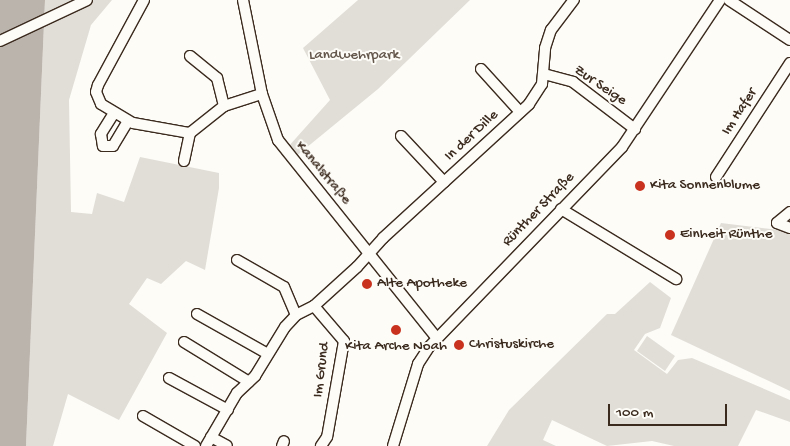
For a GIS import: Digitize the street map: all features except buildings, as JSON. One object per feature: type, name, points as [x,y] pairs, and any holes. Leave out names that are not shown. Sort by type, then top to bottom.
[{"type":"street","points":[[0,41],[61,14],[87,0]]},
{"type":"street","points":[[144,0],[96,92],[101,104],[128,121],[190,133]]},
{"type":"street","name":"Kanalstraße","points":[[243,0],[262,94],[273,132],[282,148],[369,252],[436,337]]},
{"type":"street","name":"In der Dille","points":[[296,315],[314,306],[369,252],[520,112],[536,94],[544,74],[548,40],[574,0]]},
{"type":"street","name":"Rünther Straße","points":[[393,446],[418,364],[436,337],[561,209],[635,129],[720,0]]},
{"type":"street","points":[[729,0],[790,40]]},
{"type":"street","points":[[190,56],[217,78],[224,106]]},
{"type":"street","name":"Im Hafer","points":[[716,177],[790,64]]},
{"type":"street","name":"In der Dille","points":[[481,69],[520,112]]},
{"type":"street","name":"Zur Seige","points":[[544,74],[573,82],[635,129]]},
{"type":"street","points":[[184,161],[190,133],[224,106],[262,94]]},
{"type":"street","points":[[114,112],[100,134],[103,146],[113,146],[128,121]]},
{"type":"street","name":"In der Dille","points":[[401,136],[444,182]]},
{"type":"street","points":[[561,209],[676,279]]},
{"type":"street","points":[[790,212],[777,223],[790,228]]},
{"type":"street","points":[[227,446],[209,442],[237,393],[250,382],[296,315],[284,286],[237,260]]},
{"type":"street","name":"Im Grund","points":[[314,306],[344,341],[327,437],[321,446]]},
{"type":"street","points":[[197,314],[268,354]]},
{"type":"street","points":[[184,342],[250,382]]},
{"type":"street","points":[[169,378],[228,410]]},
{"type":"street","points":[[143,416],[195,446]]},
{"type":"green space","points":[[45,0],[112,0],[91,25],[69,100],[71,212],[92,214],[97,193],[124,202],[140,157],[219,173],[219,188],[205,270],[186,261],[161,284],[147,278],[129,304],[167,333],[119,420],[68,394],[53,446],[26,446]]},
{"type":"green space","name":"Landwehrpark","points":[[358,0],[470,0],[378,89],[295,157],[288,147],[330,100],[303,48]]},
{"type":"green space","points":[[721,223],[779,230],[790,234],[790,391],[671,335]]},
{"type":"green space","points":[[650,282],[671,298],[660,328],[645,334],[634,350],[667,374],[678,360],[692,358],[790,400],[790,422],[756,410],[738,446],[674,446],[652,441],[607,446],[552,420],[543,440],[556,446],[487,446],[509,410],[607,314],[615,314]]},
{"type":"green space","points":[[647,336],[675,356],[665,371],[637,351]]},
{"type":"shaded area","points":[[0,0],[45,0],[26,446],[0,446]]},
{"type":"place","name":"Kita Sonnenblume","points":[[640,186]]},
{"type":"place","name":"Einheit Rünthe","points":[[670,235]]},
{"type":"place","name":"Alte Apotheke","points":[[367,284]]},
{"type":"place","name":"Kita Arche Noah","points":[[396,330]]},
{"type":"place","name":"Christuskirche","points":[[459,345]]}]
